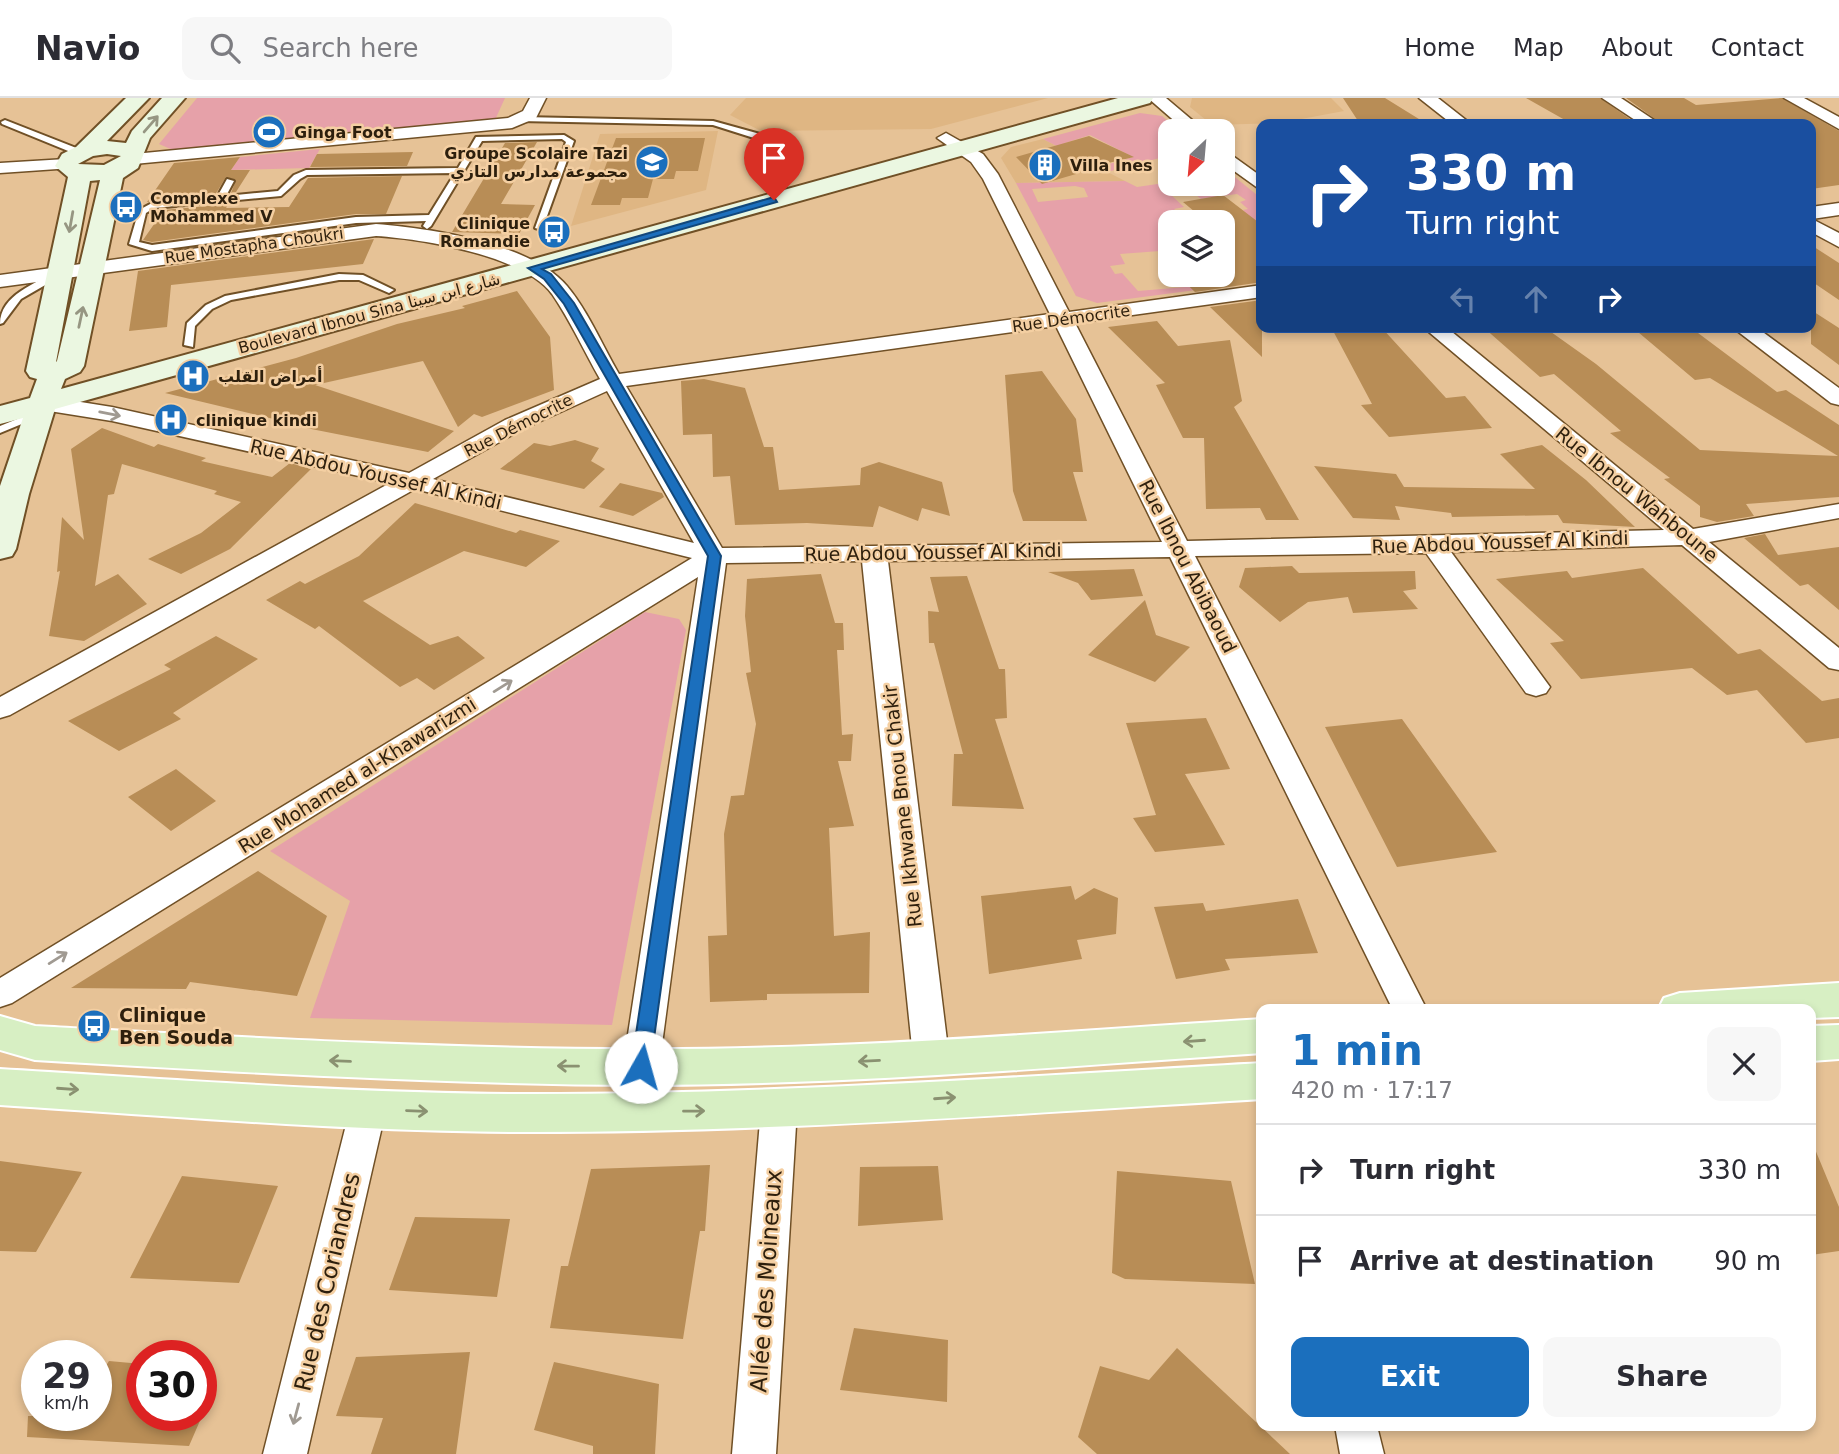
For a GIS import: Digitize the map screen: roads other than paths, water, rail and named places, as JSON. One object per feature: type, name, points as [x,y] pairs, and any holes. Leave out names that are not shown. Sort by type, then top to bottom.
[{"type":"main road","points":[[46,393],[40,371],[62,272],[77,160],[138,98]]},
{"type":"main road","points":[[0,549],[7,495],[46,393],[70,366],[112,177],[129,160],[140,136],[174,98]]},
{"type":"main road","name":"Boulevard Ibnou Sina شارع ابن سينا","points":[[0,396],[46,393],[533,268],[1096,98]]},
{"type":"main road","name":"Boulevard Ibnou Sina شارع ابن سينا","points":[[0,415],[46,393],[189,345],[507,258],[955,142],[1142,98]]},
{"type":"main road","points":[[77,160],[129,160]]},
{"type":"main road","points":[[1775,1004],[1839,1000]]},
{"type":"main road","points":[[0,1033],[35,1043],[253,1057],[641,1067],[759,1066],[930,1058],[1256,1037]]},
{"type":"main road","points":[[1816,1044],[1839,1042]]},
{"type":"main road","points":[[0,1087],[32,1086],[368,1110],[513,1113],[779,1109],[1256,1081]]},
{"type":"street","points":[[129,160],[512,123],[530,114],[538,98]]},
{"type":"street","points":[[1156,98],[1181,119]]},
{"type":"street","points":[[1427,98],[1456,119]]},
{"type":"street","points":[[1610,98],[1644,119]]},
{"type":"street","points":[[1792,98],[1839,124]]},
{"type":"street","name":"Rue Ibnou Abibaoud","points":[[955,142],[986,168],[1407,1004]]},
{"type":"street","points":[[0,167],[77,160]]},
{"type":"street","points":[[1236,165],[1256,181]]},
{"type":"street","points":[[1816,212],[1839,209]]},
{"type":"street","name":"Rue Mostapha Choukri","points":[[0,281],[354,231],[427,225],[533,268]]},
{"type":"street","points":[[1816,227],[1839,242]]},
{"type":"street","points":[[533,268],[547,276],[569,303],[714,556],[641,1067]]},
{"type":"street","name":"Rue Démocrite","points":[[0,709],[546,408],[614,381],[1256,292]]},
{"type":"street","name":"Rue Ibnou Wahboune","points":[[1440,333],[1839,662]]},
{"type":"street","points":[[1750,333],[1839,398]]},
{"type":"street","name":"Rue Abdou Youssef Al Kindi","points":[[46,393],[112,414],[412,481],[714,556],[1433,545],[1689,537],[1745,530],[1839,511]]},
{"type":"street","points":[[1433,545],[1536,687]]},
{"type":"street","name":"Rue Ikhwane Bnou Chakir","points":[[874,554],[930,1058]]},
{"type":"street","name":"Rue Mohamed al-Khawarizmi","points":[[0,994],[714,556]]},
{"type":"street","name":"Allée des Moineaux","points":[[754,1454],[779,1109]]},
{"type":"street","name":"Rue des Coriandres","points":[[285,1454],[368,1110]]},
{"type":"street","points":[[1357,1431],[1362,1454]]},
{"type":"lane","points":[[522,119],[713,122],[757,136],[781,154]]},
{"type":"lane","points":[[5,122],[77,160]]},
{"type":"lane","points":[[460,170],[306,173],[297,177],[281,194],[220,198],[146,209],[142,212],[134,244],[152,248],[356,220],[427,225],[482,138],[568,139],[539,228]]},
{"type":"lane","points":[[220,198],[230,181]]},
{"type":"lane","points":[[0,321],[18,297],[62,272]]},
{"type":"lane","points":[[189,345],[190,325],[209,307],[228,298],[351,276],[389,290]]},
{"type":"lane","points":[[0,430],[46,393]]},
{"type":"place","name":"Ginga Foot","points":[[269,132]]},
{"type":"place","name":"Groupe Scolaire Tazi مجموعة مدارس التازي","points":[[652,162]]},
{"type":"place","name":"Villa Ines","points":[[1045,165]]},
{"type":"place","name":"Complexe Mohammed V","points":[[126,207]]},
{"type":"place","name":"Clinique Romandie","points":[[554,232]]},
{"type":"place","name":"أمراض القلب","points":[[193,376]]},
{"type":"place","name":"clinique kindi","points":[[171,420]]},
{"type":"place","name":"Clinique Ben Souda","points":[[94,1026]]}]
